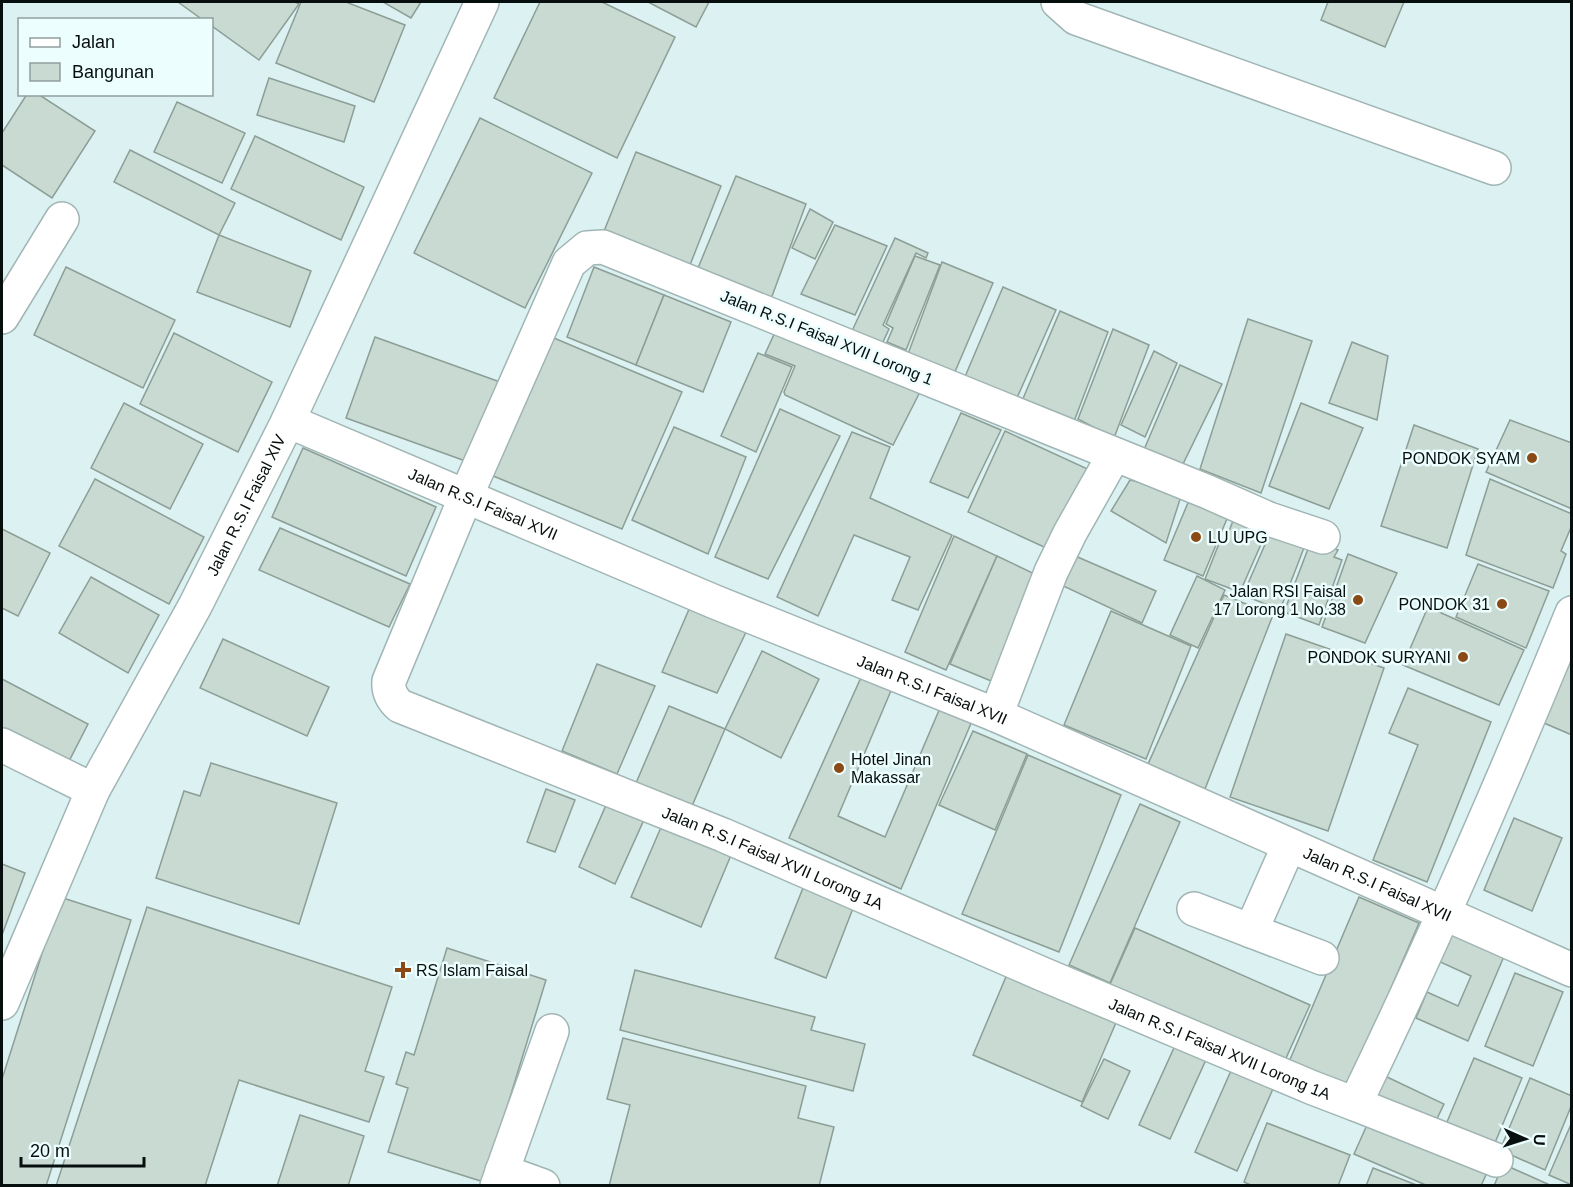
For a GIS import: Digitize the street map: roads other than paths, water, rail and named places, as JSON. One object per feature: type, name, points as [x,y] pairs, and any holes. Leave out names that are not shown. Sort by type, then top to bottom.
[{"type":"street","name":"Jalan R.S.I Faisal XIV","points":[[2,1003],[93,790],[195,606],[288,421],[482,2]]},
{"type":"street","points":[[1058,2],[1076,18],[1494,168]]},
{"type":"street","points":[[2,317],[62,219]]},
{"type":"street","name":"Jalan R.S.I Faisal XVII Lorong 1","points":[[466,496],[569,262],[587,248],[603,246],[1269,519],[1323,537]]},
{"type":"street","name":"Jalan R.S.I Faisal XVII","points":[[288,421],[715,602],[996,715],[1572,970]]},
{"type":"street","points":[[996,715],[1051,572],[1114,455]]},
{"type":"street","name":"Jalan R.S.I Faisal XVII Lorong 1A","points":[[466,496],[389,681],[392,699],[400,706],[723,835],[1313,1088],[1496,1160]]},
{"type":"street","points":[[1355,1104],[1444,913],[1572,613]]},
{"type":"street","points":[[2,745],[93,790]]},
{"type":"street","points":[[1251,931],[1289,845]]},
{"type":"street","points":[[1194,909],[1322,958]]},
{"type":"street","points":[[543,1185],[500,1178],[552,1031]]},
{"type":"place","name":"PONDOK SYAM","points":[[1532,458]]},
{"type":"place","name":"LU UPG","points":[[1196,537]]},
{"type":"place","name":"Jalan RSI Faisal 17 Lorong 1 No.38","points":[[1358,600]]},
{"type":"place","name":"PONDOK 31","points":[[1502,604]]},
{"type":"place","name":"PONDOK SURYANI","points":[[1463,657]]},
{"type":"place","name":"Hotel Jinan Makassar","points":[[839,768]]},
{"type":"place","name":"RS Islam Faisal","points":[[403,970]]}]
